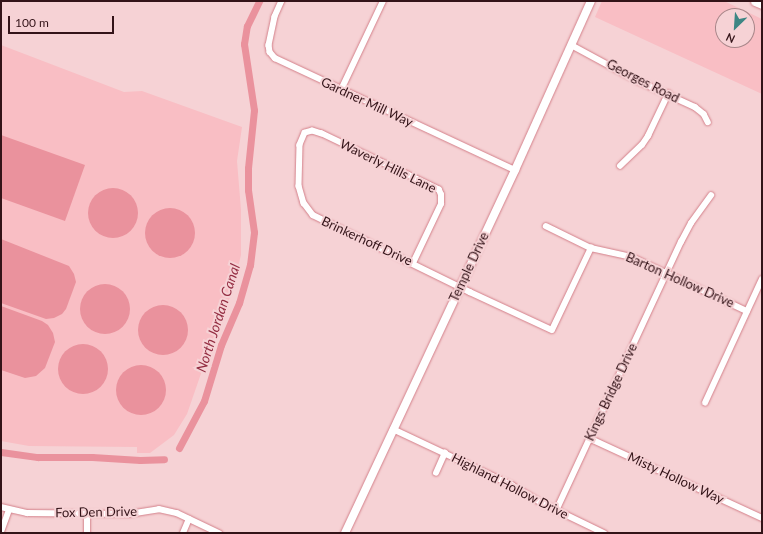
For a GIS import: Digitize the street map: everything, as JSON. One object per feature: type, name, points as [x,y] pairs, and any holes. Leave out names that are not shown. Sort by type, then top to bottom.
[{"type":"main road","points":[[755,1],[762,4]]},
{"type":"street","name":"Gardner Mill Way","points":[[282,1],[275,17],[269,45],[272,55],[278,60],[515,170]]},
{"type":"street","points":[[342,90],[383,1]]},
{"type":"street","name":"Temple Drive","points":[[345,533],[573,46],[592,1]]},
{"type":"street","name":"Georges Road","points":[[573,46],[700,110],[708,122]]},
{"type":"street","points":[[620,166],[642,145],[648,136],[668,94]]},
{"type":"street","name":"Waverly Hills Lane","points":[[308,132],[312,131],[322,134],[439,190],[442,195],[441,204],[413,263]]},
{"type":"street","name":"Brinkerhoff Drive","points":[[308,132],[302,137],[300,145],[300,186],[307,208],[323,221],[460,286]]},
{"type":"street","name":"Kings Bridge Drive","points":[[556,511],[691,223],[711,195]]},
{"type":"street","name":"Barton Hollow Drive","points":[[546,226],[591,248],[632,257],[747,311]]},
{"type":"street","points":[[460,286],[552,330],[591,248]]},
{"type":"street","points":[[705,403],[762,279]]},
{"type":"street","name":"Highland Hollow Drive","points":[[393,429],[517,487],[556,511],[604,533]]},
{"type":"street","name":"Misty Hollow Way","points":[[589,438],[762,518]]},
{"type":"street","points":[[436,473],[445,453]]},
{"type":"street","name":"Fox Den Drive","points":[[1,507],[27,513],[87,514],[129,514],[159,509],[177,513],[219,533]]},
{"type":"street","points":[[1,532],[9,510]]},
{"type":"street","points":[[87,514],[87,533]]},
{"type":"street","points":[[183,533],[190,519]]},
{"type":"shaded area","points":[[602,1],[724,1],[739,8],[715,8],[715,48],[755,48],[755,16],[762,19],[762,94],[595,17]]},
{"type":"shaded area","points":[[1,45],[124,92],[142,91],[242,127],[237,161],[241,210],[241,255],[231,295],[214,336],[187,414],[174,435],[150,453],[137,453],[137,447],[29,446],[1,441]]},
{"type":"shaded area","points":[[1,135],[85,165],[65,221],[1,198]]},
{"type":"shaded area","points":[[113,188],[122,190],[133,199],[138,213],[136,222],[127,233],[113,238],[104,236],[93,227],[88,213],[90,204],[99,193]]},
{"type":"shaded area","points":[[170,208],[179,210],[190,219],[195,233],[193,242],[184,253],[170,258],[161,256],[150,247],[145,233],[147,224],[156,213]]},
{"type":"shaded area","points":[[1,239],[69,266],[74,274],[76,282],[66,309],[62,314],[54,318],[46,319],[1,303]]},
{"type":"shaded area","points":[[105,284],[114,286],[125,295],[130,309],[128,318],[119,329],[105,334],[96,332],[85,323],[80,309],[82,300],[91,289]]},
{"type":"shaded area","points":[[163,305],[172,307],[183,316],[188,330],[186,339],[177,350],[163,355],[154,353],[143,344],[138,330],[140,321],[149,310]]},
{"type":"shaded area","points":[[1,306],[42,321],[48,325],[53,333],[55,342],[45,368],[36,376],[25,378],[1,370]]},
{"type":"shaded area","points":[[83,344],[92,346],[103,355],[108,369],[106,378],[97,389],[83,394],[74,392],[63,383],[58,369],[60,360],[69,349]]},
{"type":"shaded area","points":[[141,365],[150,367],[161,376],[166,390],[164,399],[155,410],[141,415],[132,413],[121,404],[116,390],[118,381],[127,370]]},
{"type":"waterway","name":"North Jordan Canal","points":[[179,448],[204,401],[221,345],[239,303],[250,265],[254,232],[248,190],[248,168],[254,110],[244,44],[247,26],[259,1]]},
{"type":"waterway","name":"North Jordan Canal","points":[[1,452],[38,457],[92,457],[140,460],[164,459]]}]
